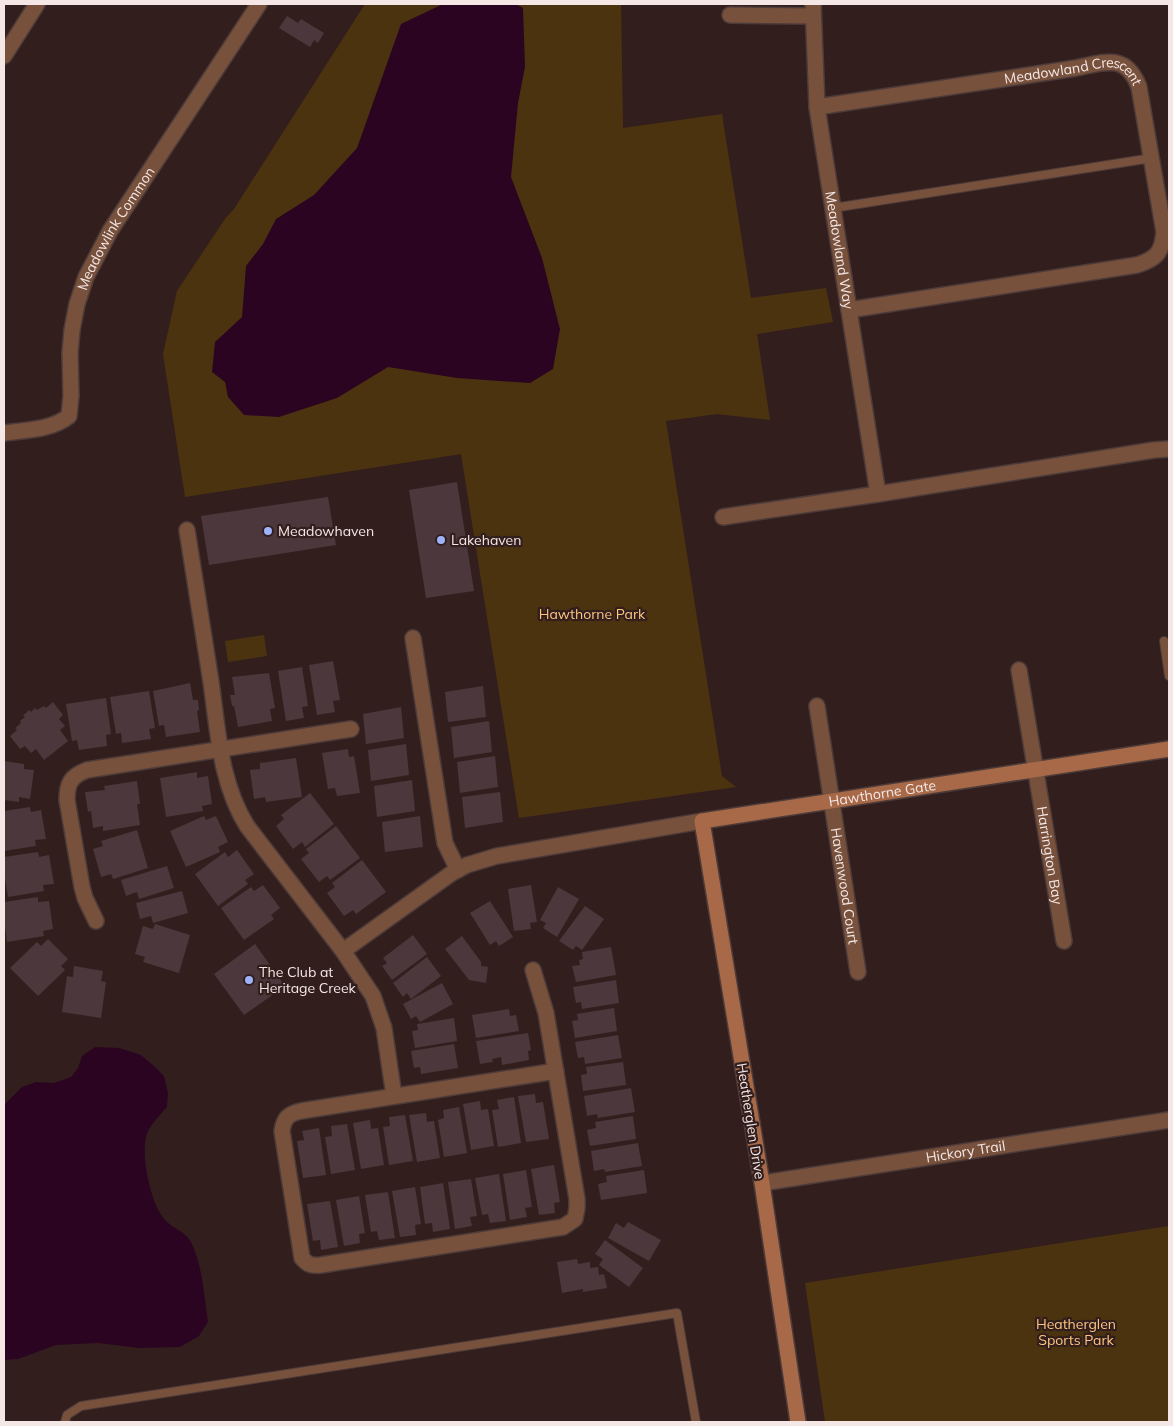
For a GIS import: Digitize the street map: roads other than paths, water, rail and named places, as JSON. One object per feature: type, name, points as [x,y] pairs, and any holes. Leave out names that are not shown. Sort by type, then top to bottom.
[{"type":"street","points":[[4,56],[37,4]]},
{"type":"street","name":"Meadowlink Common","points":[[4,433],[50,426],[62,422],[69,416],[71,406],[70,352],[72,330],[77,304],[86,277],[110,231],[259,4]]},
{"type":"street","points":[[730,15],[813,10]]},
{"type":"street","name":"Meadowland Way","points":[[813,10],[817,107],[878,494]]},
{"type":"street","name":"Meadowland Crescent","points":[[817,107],[1076,68],[1104,62],[1117,63],[1130,68],[1136,77],[1139,87],[1164,232],[1163,243],[1159,253],[1150,260],[1137,265],[849,310]]},
{"type":"street","points":[[723,517],[1169,449]]},
{"type":"street","points":[[187,530],[221,750],[230,791],[240,815],[366,984],[377,1006],[385,1036],[394,1096]]},
{"type":"street","points":[[413,638],[445,843],[458,870]]},
{"type":"street","name":"Harrington Bay","points":[[1019,670],[1064,941]]},
{"type":"street","name":"Havenwood Court","points":[[818,706],[858,972]]},
{"type":"street","points":[[96,921],[82,887],[67,800],[67,789],[70,781],[75,776],[87,770],[351,729]]},
{"type":"street","name":"Hawthorne Gate","points":[[343,951],[458,870],[480,860],[702,821],[1169,749]]},
{"type":"street","name":"Heatherglen Drive","points":[[702,821],[762,1184],[798,1422]]},
{"type":"street","points":[[533,970],[546,1013],[556,1071],[577,1199],[575,1219],[569,1225],[563,1227],[322,1265],[314,1266],[307,1264],[302,1258],[282,1131],[283,1123],[287,1116],[301,1111],[556,1071]]},
{"type":"street","name":"Hickory Trail","points":[[762,1184],[1169,1120]]},
{"type":"lane","points":[[833,208],[1152,158]]},
{"type":"lane","points":[[1164,641],[1169,676]]},
{"type":"lane","points":[[65,1422],[67,1415],[81,1406],[677,1312],[696,1422]]},
{"type":"place","name":"Meadowhaven","points":[[268,531]]},
{"type":"place","name":"Lakehaven","points":[[441,540]]},
{"type":"place","name":"The Club at Heritage Creek","points":[[249,980]]},
{"type":"park label","name":"Hawthorne Park","points":[[592,614]]},
{"type":"park label","name":"Heatherglen Sports Park","points":[[1076,1332]]}]
